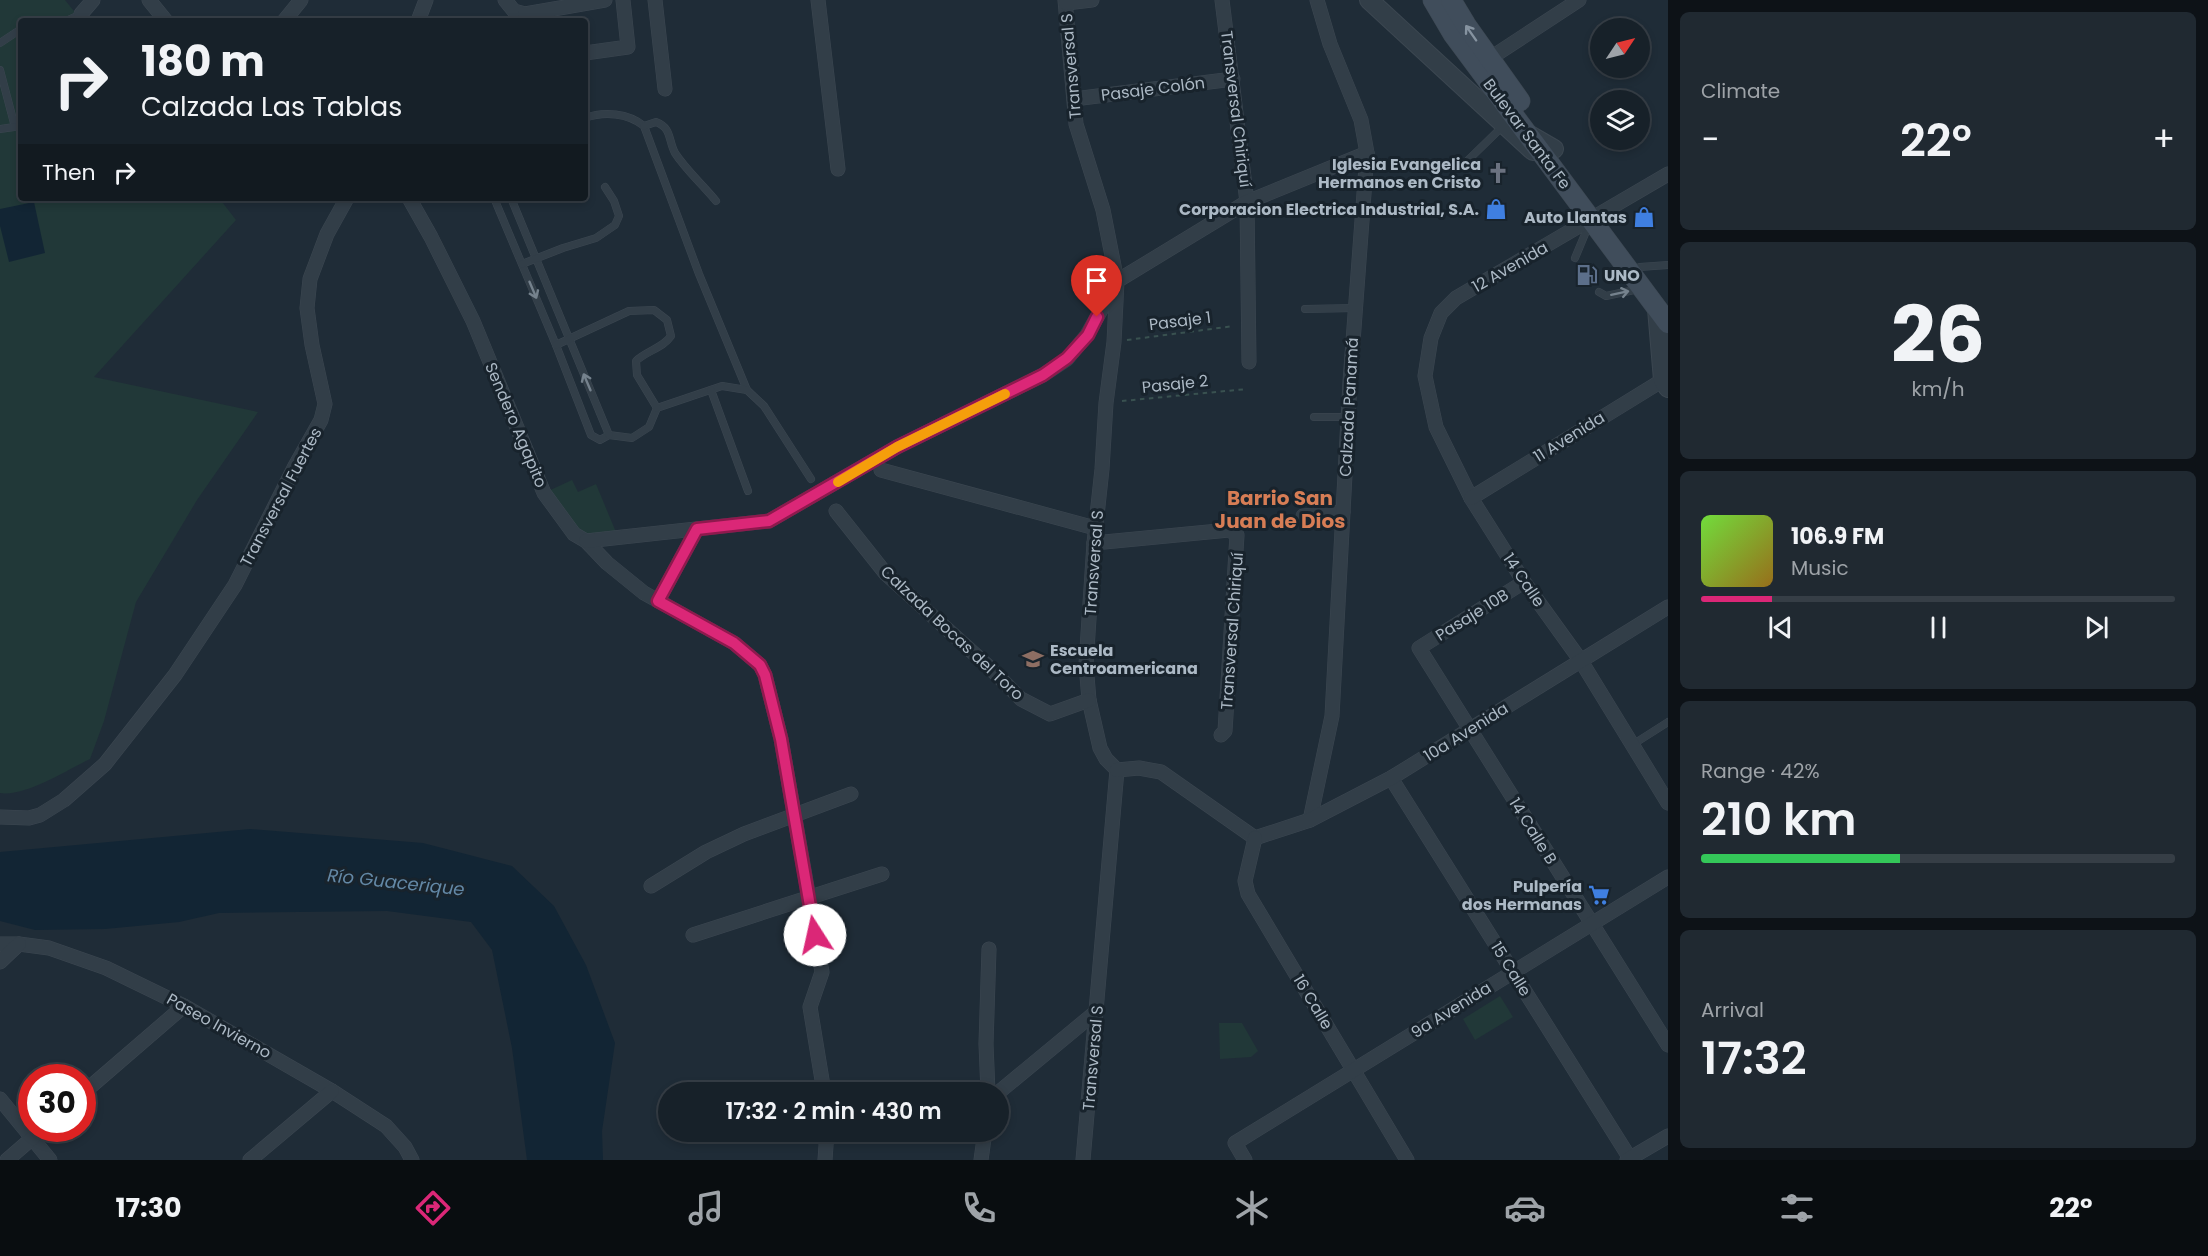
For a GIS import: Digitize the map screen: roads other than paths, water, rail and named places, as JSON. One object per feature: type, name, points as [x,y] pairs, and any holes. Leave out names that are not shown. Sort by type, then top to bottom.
[{"type":"main road","name":"Bulevar Santa Fe","points":[[1433,0],[1453,34],[1564,183],[1640,267],[1664,312]]},
{"type":"main road","name":"Bulevar Santa Fe","points":[[1451,0],[1489,59],[1554,149],[1642,289],[1664,312]]},
{"type":"street","points":[[80,18],[93,0]]},
{"type":"street","points":[[148,0],[163,18]]},
{"type":"street","points":[[286,18],[301,0]]},
{"type":"street","points":[[419,18],[426,0]]},
{"type":"street","points":[[505,0],[514,11],[526,17],[604,0]]},
{"type":"street","points":[[588,53],[628,47],[623,0]]},
{"type":"street","points":[[655,0],[665,89]]},
{"type":"street","points":[[818,0],[838,169]]},
{"type":"street","points":[[1065,2],[1092,0]]},
{"type":"street","name":"Transversal Chiriquí","points":[[1222,0],[1247,202],[1249,362]]},
{"type":"street","name":"Calzada Panamá","points":[[1310,820],[1332,716],[1355,308],[1367,153],[1361,120],[1330,44],[1317,0]]},
{"type":"street","points":[[1369,0],[1477,98],[1564,183]]},
{"type":"street","points":[[1489,59],[1579,0]]},
{"type":"street","name":"Transversal S","points":[[1065,2],[1076,123],[1103,210],[1117,280],[1114,342],[1095,528],[1086,664],[1089,700],[1100,748],[1106,759],[1117,770],[1083,1160]]},
{"type":"street","name":"Pasaje Colón","points":[[1074,99],[1233,79]]},
{"type":"street","points":[[1477,98],[1528,135],[1554,149]]},
{"type":"street","points":[[586,541],[769,521],[897,447],[1043,375],[1067,358],[1088,335],[1117,280],[1247,202],[1367,153]]},
{"type":"street","name":"12 Avenida","points":[[1431,339],[1441,313],[1456,298],[1668,174]]},
{"type":"street","name":"Transversal Fuertes","points":[[0,817],[29,818],[40,815],[64,800],[105,764],[175,675],[235,585],[321,420],[325,404],[312,345],[307,308],[310,279],[327,234],[345,201]]},
{"type":"street","name":"Sendero Agapito","points":[[411,201],[472,321],[544,493],[574,534],[586,541],[607,563],[644,593],[734,643],[760,665],[765,675],[781,739],[822,972],[810,1007],[822,1082]]},
{"type":"street","points":[[1664,312],[1666,382]]},
{"type":"street","name":"14 Calle","points":[[1431,339],[1425,376],[1436,427],[1471,498],[1524,582],[1581,661],[1668,803]]},
{"type":"street","name":"11 Avenida","points":[[1471,498],[1666,382]]},
{"type":"street","points":[[881,470],[1095,528]]},
{"type":"street","name":"Calzada Bocas del Toro","points":[[836,511],[886,574],[1021,699],[1050,714],[1089,700]]},
{"type":"street","points":[[1303,516],[1343,512]]},
{"type":"street","points":[[658,601],[697,529]]},
{"type":"street","name":"Transversal Chiriquí","points":[[1094,543],[1228,530],[1238,537],[1225,731],[1221,735]]},
{"type":"street","name":"Pasaje 10B","points":[[1419,648],[1524,582]]},
{"type":"street","name":"10a Avenida","points":[[1255,838],[1310,820],[1390,778],[1668,608]]},
{"type":"street","name":"14 Calle B","points":[[1419,648],[1668,1045]]},
{"type":"street","points":[[1117,770],[1139,768],[1161,772],[1255,838]]},
{"type":"street","name":"15 Calle","points":[[1390,778],[1630,1159]]},
{"type":"street","points":[[651,886],[706,852],[744,834],[851,794]]},
{"type":"street","name":"16 Calle","points":[[1255,838],[1245,882],[1248,894],[1407,1160]]},
{"type":"street","points":[[693,935],[882,874]]},
{"type":"street","name":"9a Avenida","points":[[1245,1160],[1235,1143],[1668,877]]},
{"type":"street","name":"Paseo Invierno","points":[[0,944],[50,948],[106,968],[184,1005],[332,1091],[386,1126],[405,1147],[412,1160]]},
{"type":"street","points":[[0,962],[20,944]]},
{"type":"street","points":[[988,1082],[986,1044],[989,949]]},
{"type":"street","points":[[96,1082],[184,1005]]},
{"type":"street","points":[[1009,1084],[1097,1011]]},
{"type":"street","points":[[250,1160],[332,1091]]},
{"type":"street","points":[[0,1099],[18,1121]]},
{"type":"street","points":[[1630,1159],[1668,1136]]},
{"type":"street","points":[[7,1160],[27,1142]]},
{"type":"street","points":[[35,1142],[50,1160]]},
{"type":"street","points":[[825,1160],[826,1142]]},
{"type":"street","points":[[981,1160],[983,1142]]},
{"type":"lane","points":[[0,43],[18,31]]},
{"type":"lane","points":[[0,70],[18,126],[0,129]]},
{"type":"lane","points":[[588,117],[598,113],[634,117],[644,126],[699,274],[747,390],[765,406],[811,479]]},
{"type":"lane","points":[[644,126],[656,122],[663,125],[670,135],[674,152],[716,201]]},
{"type":"lane","points":[[1460,168],[1504,124]]},
{"type":"lane","points":[[522,264],[596,238],[615,225],[619,216],[614,201],[604,187]]},
{"type":"lane","points":[[495,201],[591,435],[600,440],[609,435],[632,438],[649,427],[657,408],[722,386],[747,390]]},
{"type":"lane","points":[[512,201],[609,435]]},
{"type":"lane","points":[[1575,258],[1596,217]]},
{"type":"lane","points":[[1572,231],[1580,245]]},
{"type":"lane","points":[[1640,267],[1668,264]]},
{"type":"lane","points":[[1599,292],[1606,296],[1642,289]]},
{"type":"lane","points":[[1305,309],[1355,308]]},
{"type":"lane","points":[[556,345],[629,311],[654,310],[667,320],[671,336],[669,340],[645,352],[636,361],[637,375],[657,408]]},
{"type":"lane","points":[[711,390],[748,491]]},
{"type":"lane","points":[[1314,417],[1349,417]]},
{"type":"lane","points":[[1632,745],[1668,722]]},
{"type":"water","points":[[34,202],[45,253],[9,262],[0,226],[0,209]]},
{"type":"water","name":"Río Guacerique","points":[[250,829],[423,843],[512,866],[554,906],[586,965],[615,1043],[602,1131],[603,1160],[527,1160],[512,1048],[492,950],[471,922],[387,911],[219,913],[179,922],[105,929],[35,930],[0,921],[0,852]]},
{"type":"place","name":"Iglesia Evangelica Hermanos en Cristo","points":[[1498,173]]},
{"type":"place","name":"Corporacion Electrica Industrial, S.A.","points":[[1496,209]]},
{"type":"place","name":"Auto Llantas","points":[[1644,217]]},
{"type":"place","name":"UNO","points":[[1587,275]]},
{"type":"place","name":"Escuela Centroamericana","points":[[1033,659]]},
{"type":"place","name":"Pulpería dos Hermanas","points":[[1599,895]]},
{"type":"district","name":"Barrio San Juan de Dios","points":[[1280,510]]}]
